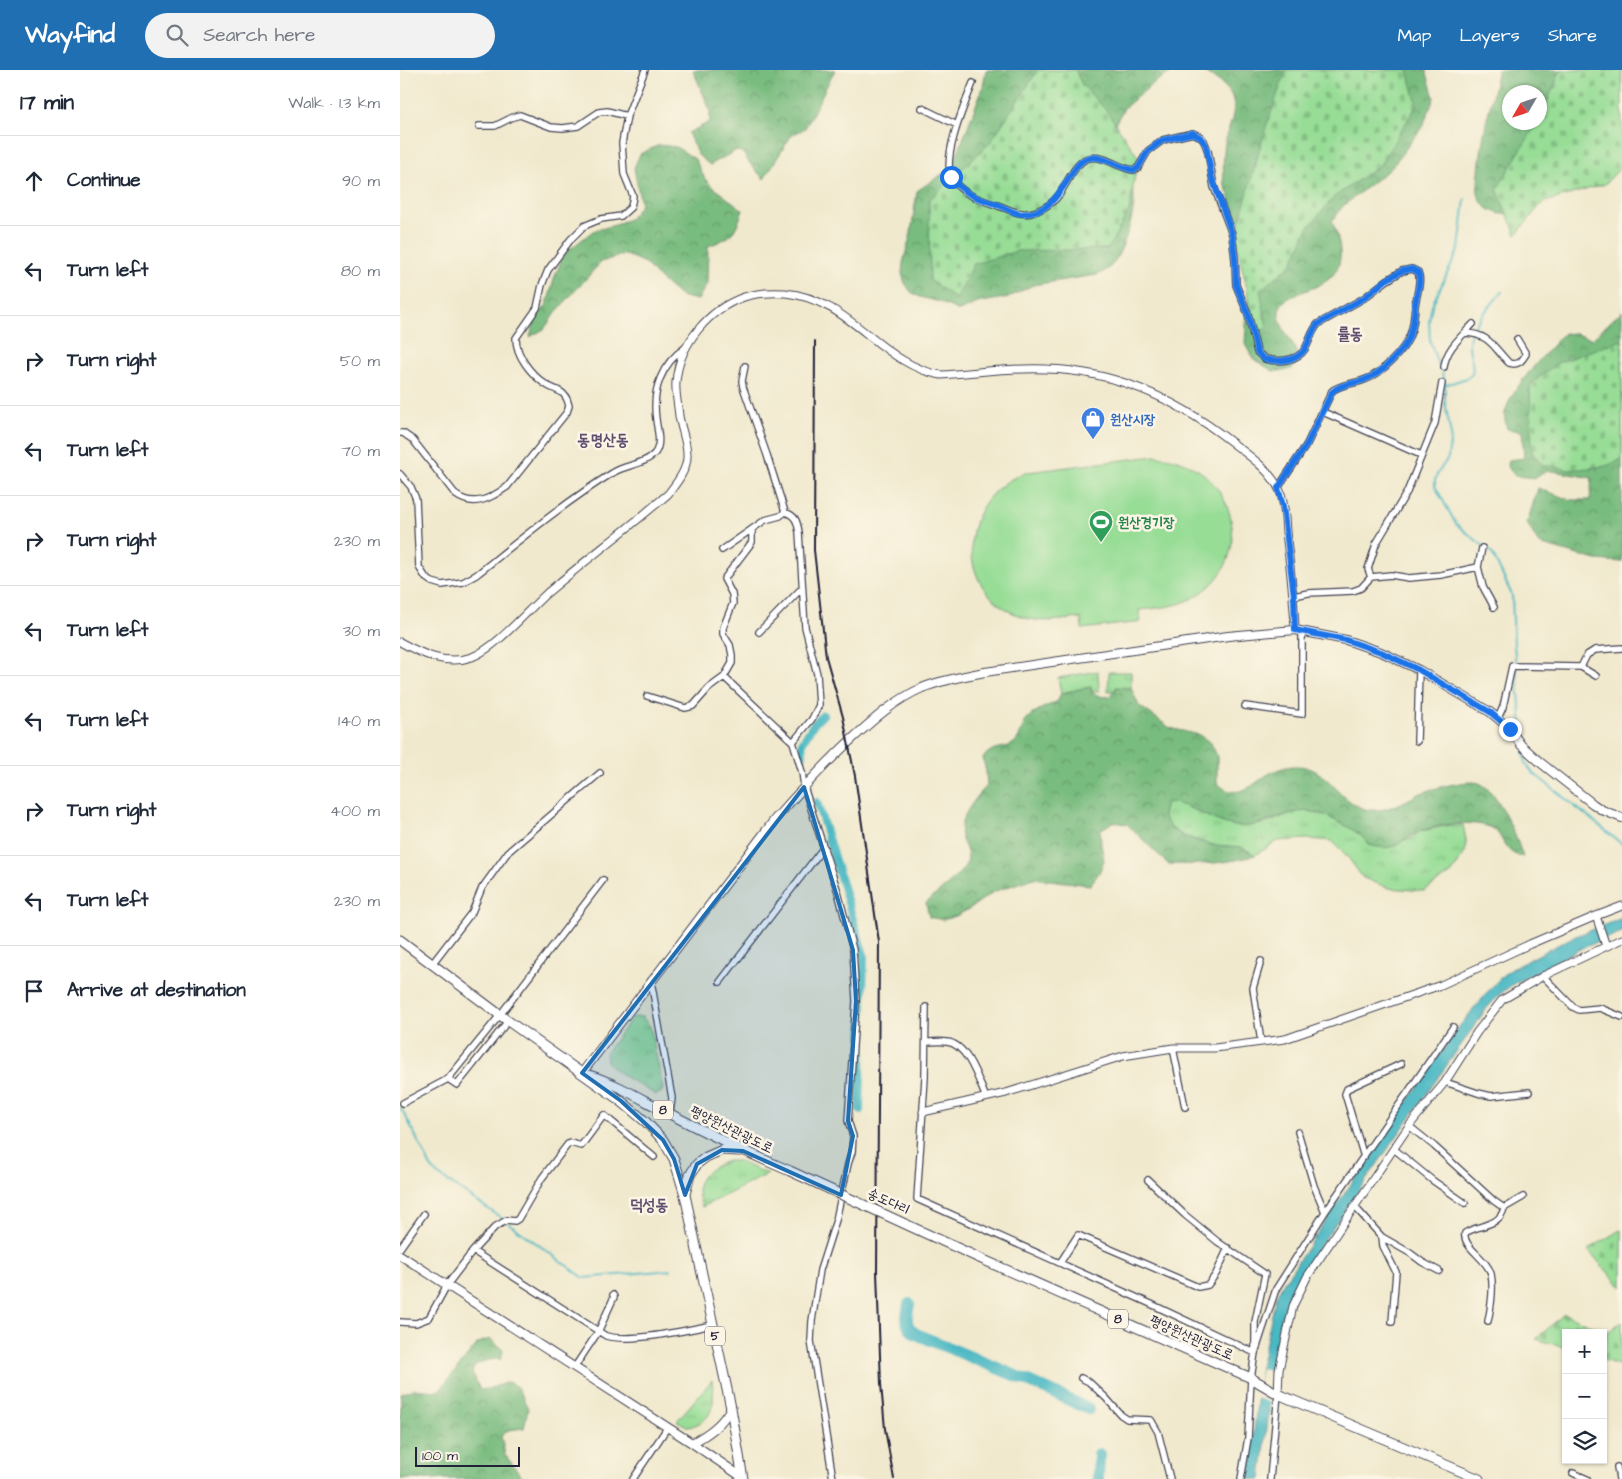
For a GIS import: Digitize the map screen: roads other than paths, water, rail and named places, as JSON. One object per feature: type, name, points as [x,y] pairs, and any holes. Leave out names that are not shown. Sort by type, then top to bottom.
[{"type":"highway","points":[[400,940],[508,1021],[621,1101],[646,1122],[663,1140],[674,1159],[685,1195]]},
{"type":"highway","name":"평양원산관광도로","points":[[582,1073],[613,1083],[743,1151],[790,1171]]},
{"type":"highway","name":"8","points":[[685,1195],[690,1175],[697,1164],[706,1157],[722,1150],[743,1151]]},
{"type":"highway","name":"송도다리","points":[[790,1171],[977,1257]]},
{"type":"highway","name":"5","points":[[685,1195],[731,1408],[742,1478]]},
{"type":"highway","name":"평양원산관광도로","points":[[977,1257],[1255,1381]]},
{"type":"highway","name":"8","points":[[1255,1381],[1276,1393],[1479,1479]]},
{"type":"main road","points":[[582,1073],[775,819],[804,787],[826,764],[896,702],[924,688],[946,680],[985,672],[1228,636],[1299,630],[1346,640],[1372,649],[1419,670],[1498,718],[1510,729],[1521,745],[1592,804],[1622,818]]},
{"type":"main road","points":[[400,1255],[692,1443],[742,1478]]},
{"type":"main road","points":[[692,1443],[712,1432],[731,1408]]},
{"type":"street","points":[[400,433],[403,433],[412,440],[456,495],[464,501],[480,502],[496,495],[507,487],[567,412],[569,406],[565,395],[536,376],[518,350],[516,338],[537,308],[542,285],[548,270],[570,239],[584,226],[601,219],[621,216],[631,207],[633,196],[624,174],[622,143],[627,116],[645,70]]},
{"type":"street","points":[[973,83],[957,124],[949,164],[950,174],[955,184],[966,192],[979,199],[1020,214],[1037,211],[1051,202],[1058,196],[1078,165],[1085,159],[1095,158],[1133,170],[1138,168],[1148,151],[1163,140],[1193,133],[1200,137],[1206,145],[1212,178],[1232,234],[1236,285],[1248,314],[1257,352],[1264,359],[1284,360],[1300,355],[1305,350],[1314,328],[1318,324],[1364,298],[1386,280],[1402,271],[1412,269],[1418,272],[1419,280],[1413,324],[1411,333],[1404,345],[1376,375],[1334,389],[1307,444],[1278,488]]},
{"type":"street","points":[[922,108],[957,124]]},
{"type":"street","points":[[479,126],[495,126],[513,116],[520,115],[551,127],[563,128],[578,126],[599,112],[607,111],[627,116]]},
{"type":"street","points":[[400,642],[431,657],[446,660],[471,658],[485,651],[547,594],[668,494],[680,477],[687,458],[679,415],[676,382],[686,347],[704,322],[734,301],[759,293],[775,292],[793,294],[818,301],[837,311],[905,361],[926,372],[941,375],[1045,368],[1089,373],[1129,384],[1164,398],[1207,424],[1257,462],[1278,488],[1283,506],[1299,630],[1302,714],[1244,706]]},
{"type":"street","points":[[1444,367],[1447,355],[1469,333],[1473,324]]},
{"type":"street","points":[[1469,333],[1488,340],[1513,364],[1521,362],[1526,354],[1517,339]]},
{"type":"street","points":[[400,474],[411,487],[416,499],[419,568],[426,578],[432,582],[442,585],[463,582],[476,575],[565,504],[616,471],[651,457],[656,451],[659,442],[655,401],[659,379],[673,356],[686,347]]},
{"type":"street","points":[[745,366],[742,381],[743,387],[785,512],[793,516],[797,521],[800,532],[805,627],[817,674],[819,705],[812,719],[793,742]]},
{"type":"street","points":[[1371,577],[1368,569],[1376,544],[1407,492],[1435,423],[1442,383]]},
{"type":"street","points":[[1323,412],[1421,454]]},
{"type":"street","points":[[722,550],[765,520],[780,516],[785,512]]},
{"type":"street","points":[[647,696],[685,708],[693,706],[709,688],[724,677],[732,663],[732,655],[730,645],[723,634],[723,628],[733,603],[732,594],[724,579],[752,542],[752,530]]},
{"type":"street","points":[[1482,548],[1478,567],[1484,587],[1494,607]]},
{"type":"street","points":[[1294,596],[1308,593],[1354,592],[1362,588],[1371,577],[1392,575],[1408,578],[1441,575],[1478,567]]},
{"type":"street","points":[[759,632],[802,588]]},
{"type":"street","points":[[1581,667],[1587,655],[1595,650],[1622,648]]},
{"type":"street","points":[[1498,718],[1503,707],[1512,666],[1581,667],[1596,676]]},
{"type":"street","points":[[1417,741],[1419,670]]},
{"type":"street","points":[[724,677],[793,742],[802,772],[804,787],[838,892],[853,950],[856,1001],[848,1121],[853,1136],[852,1152],[836,1220],[820,1270],[812,1321],[811,1341],[833,1479]]},
{"type":"street","points":[[432,964],[472,912],[482,888],[508,852],[600,772]]},
{"type":"street","points":[[720,982],[824,847]]},
{"type":"street","points":[[403,1103],[448,1079],[500,1015],[603,880]]},
{"type":"street","points":[[923,1112],[986,1098],[1123,1056],[1173,1048],[1214,1048],[1285,1038],[1352,1014],[1441,986],[1622,906]]},
{"type":"street","points":[[1597,918],[1605,945]]},
{"type":"street","points":[[1270,1479],[1279,1370],[1293,1306],[1307,1277],[1409,1126],[1445,1082],[1477,1032],[1502,1000],[1543,976],[1605,945],[1622,939]]},
{"type":"street","points":[[1260,1042],[1253,988],[1262,961]]},
{"type":"street","points":[[1543,976],[1573,1008],[1579,1010],[1600,1008],[1622,1017]]},
{"type":"street","points":[[651,981],[672,1098],[670,1114]]},
{"type":"street","points":[[926,1007],[927,1042],[917,1199],[1254,1353]]},
{"type":"street","points":[[448,1079],[457,1085],[508,1021]]},
{"type":"street","points":[[1254,1353],[1276,1289],[1325,1212],[1453,1027]]},
{"type":"street","points":[[927,1042],[954,1044],[964,1053],[986,1098]]},
{"type":"street","points":[[1173,1048],[1185,1107]]},
{"type":"street","points":[[1364,1157],[1345,1094],[1347,1090],[1401,1064]]},
{"type":"street","points":[[1445,1082],[1472,1092],[1491,1096],[1529,1092]]},
{"type":"street","points":[[400,1322],[416,1323],[428,1318],[447,1285],[473,1251],[494,1227],[518,1219],[542,1178],[568,1144],[581,1146],[604,1115],[654,1157]]},
{"type":"street","points":[[1409,1126],[1504,1208]]},
{"type":"street","points":[[1298,1132],[1314,1186],[1325,1212]]},
{"type":"street","points":[[1394,1149],[1432,1180],[1465,1203]]},
{"type":"street","points":[[1148,1180],[1185,1215],[1265,1274],[1264,1287],[1255,1322],[1255,1381],[1241,1479]]},
{"type":"street","points":[[1504,1208],[1523,1197]]},
{"type":"street","points":[[1355,1207],[1382,1237],[1439,1271]]},
{"type":"street","points":[[1488,1321],[1491,1304],[1491,1274],[1487,1265],[1466,1243],[1464,1238],[1465,1233],[1470,1230],[1491,1224],[1499,1219],[1503,1214],[1504,1208]]},
{"type":"street","points":[[400,1248],[424,1214]]},
{"type":"street","points":[[1060,1263],[1078,1235],[1198,1286],[1208,1285],[1216,1274],[1228,1248]]},
{"type":"street","points":[[1382,1237],[1383,1246],[1396,1272],[1392,1322]]},
{"type":"street","points":[[473,1251],[606,1336],[617,1338],[644,1336],[713,1325]]},
{"type":"street","points":[[574,1368],[598,1332],[614,1296],[612,1295]]},
{"type":"street","points":[[1081,1378],[1089,1382],[1127,1419],[1151,1420],[1158,1432],[1170,1479]]},
{"type":"street","points":[[633,1479],[667,1428]]},
{"type":"street","points":[[1617,1467],[1620,1479]]},
{"type":"street","points":[[1573,1473],[1587,1479]]},
{"type":"water","points":[[1622,918],[1622,932],[1580,949],[1513,984],[1487,1008],[1310,1260],[1292,1292],[1279,1326],[1261,1479],[1249,1479],[1261,1364],[1276,1296],[1284,1282],[1458,1028],[1503,975],[1571,938]]},
{"type":"waterway","points":[[1465,199],[1459,249],[1432,305],[1429,321],[1430,341],[1441,368],[1445,385],[1445,403],[1451,435],[1448,458],[1438,473],[1435,486],[1456,524],[1492,553],[1512,595],[1514,645],[1524,745]]},
{"type":"waterway","points":[[1445,385],[1467,378],[1472,374],[1473,366],[1469,346],[1470,336],[1482,316],[1502,292]]},
{"type":"waterway","points":[[803,756],[802,743],[813,725],[823,715]]},
{"type":"waterway","points":[[1524,752],[1526,764],[1532,772],[1622,844]]},
{"type":"waterway","points":[[817,802],[864,955],[860,1110]]},
{"type":"waterway","points":[[400,1108],[431,1167],[437,1174],[503,1219]]},
{"type":"waterway","points":[[507,1222],[584,1278],[671,1270]]},
{"type":"waterway","points":[[909,1304],[908,1324],[916,1334],[1089,1409]]},
{"type":"waterway","points":[[1098,1479],[1099,1454]]},
{"type":"railway","points":[[815,341],[814,550],[826,657],[843,717],[855,776],[879,942],[877,1272],[881,1384],[885,1429],[894,1479]]},
{"type":"place","name":"원산시장","points":[[1093,440]]},
{"type":"place","name":"원산경기장","points":[[1101,543]]},
{"type":"district","name":"률동","points":[[1350,333]]},
{"type":"district","name":"동명산동","points":[[603,439]]},
{"type":"district","name":"덕성동","points":[[649,1204]]}]
